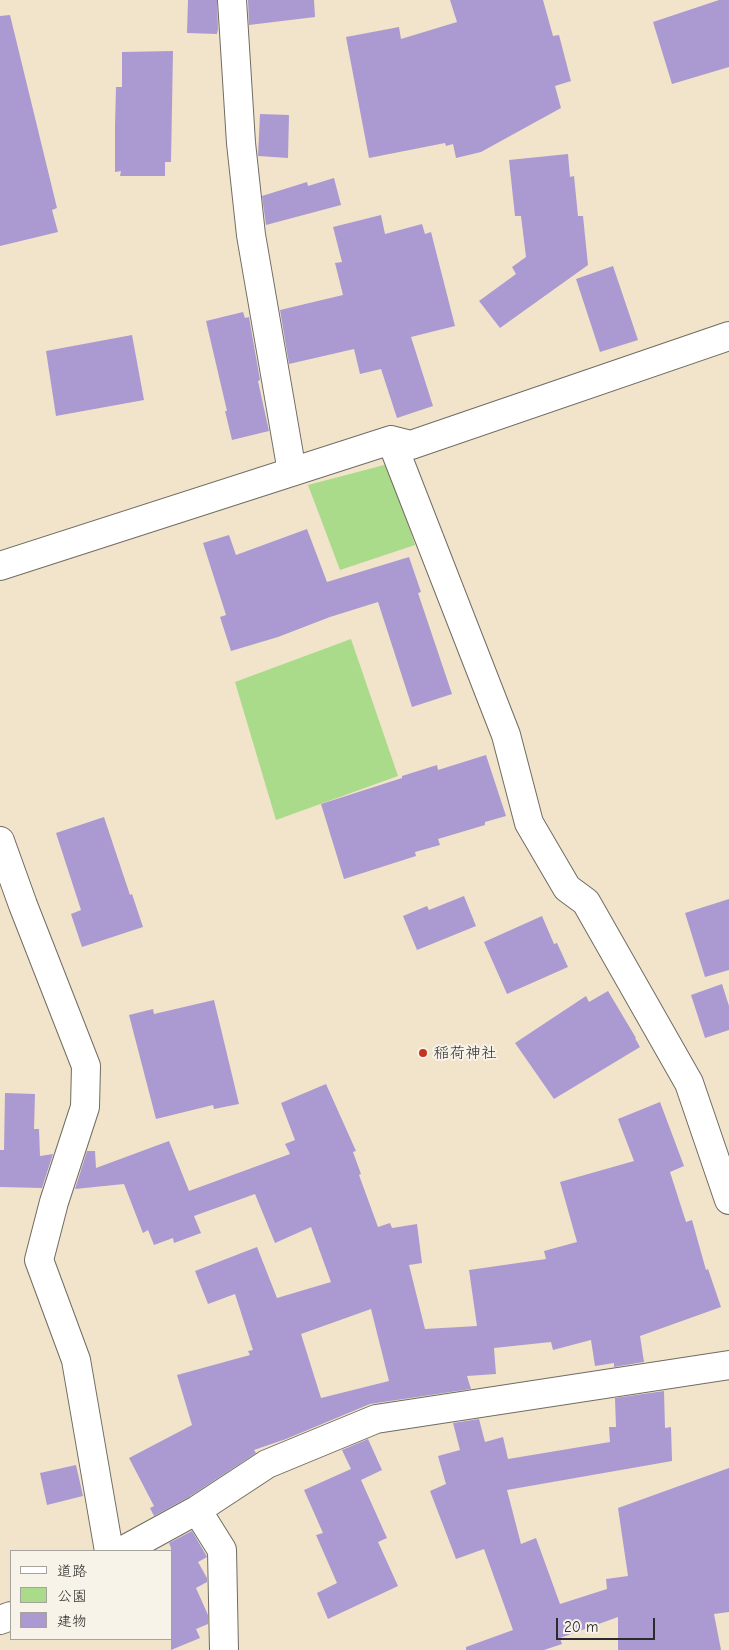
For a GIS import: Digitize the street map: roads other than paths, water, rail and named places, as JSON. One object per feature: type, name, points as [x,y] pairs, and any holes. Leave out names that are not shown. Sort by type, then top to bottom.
[{"type":"street","points":[[232,0],[241,143],[251,234],[292,472]]},
{"type":"street","points":[[0,566],[391,440],[411,445],[729,336]]},
{"type":"street","points":[[391,440],[506,735],[529,823],[567,888],[586,902],[689,1083],[729,1200]]},
{"type":"street","points":[[0,841],[86,1066],[86,1107],[54,1202],[40,1260],[76,1360],[109,1550]]},
{"type":"street","points":[[124,1550],[197,1510],[267,1464],[376,1420],[729,1365]]},
{"type":"street","points":[[197,1510],[222,1550],[224,1650]]},
{"type":"place","name":"稲荷神社","points":[[423,1053]]}]
